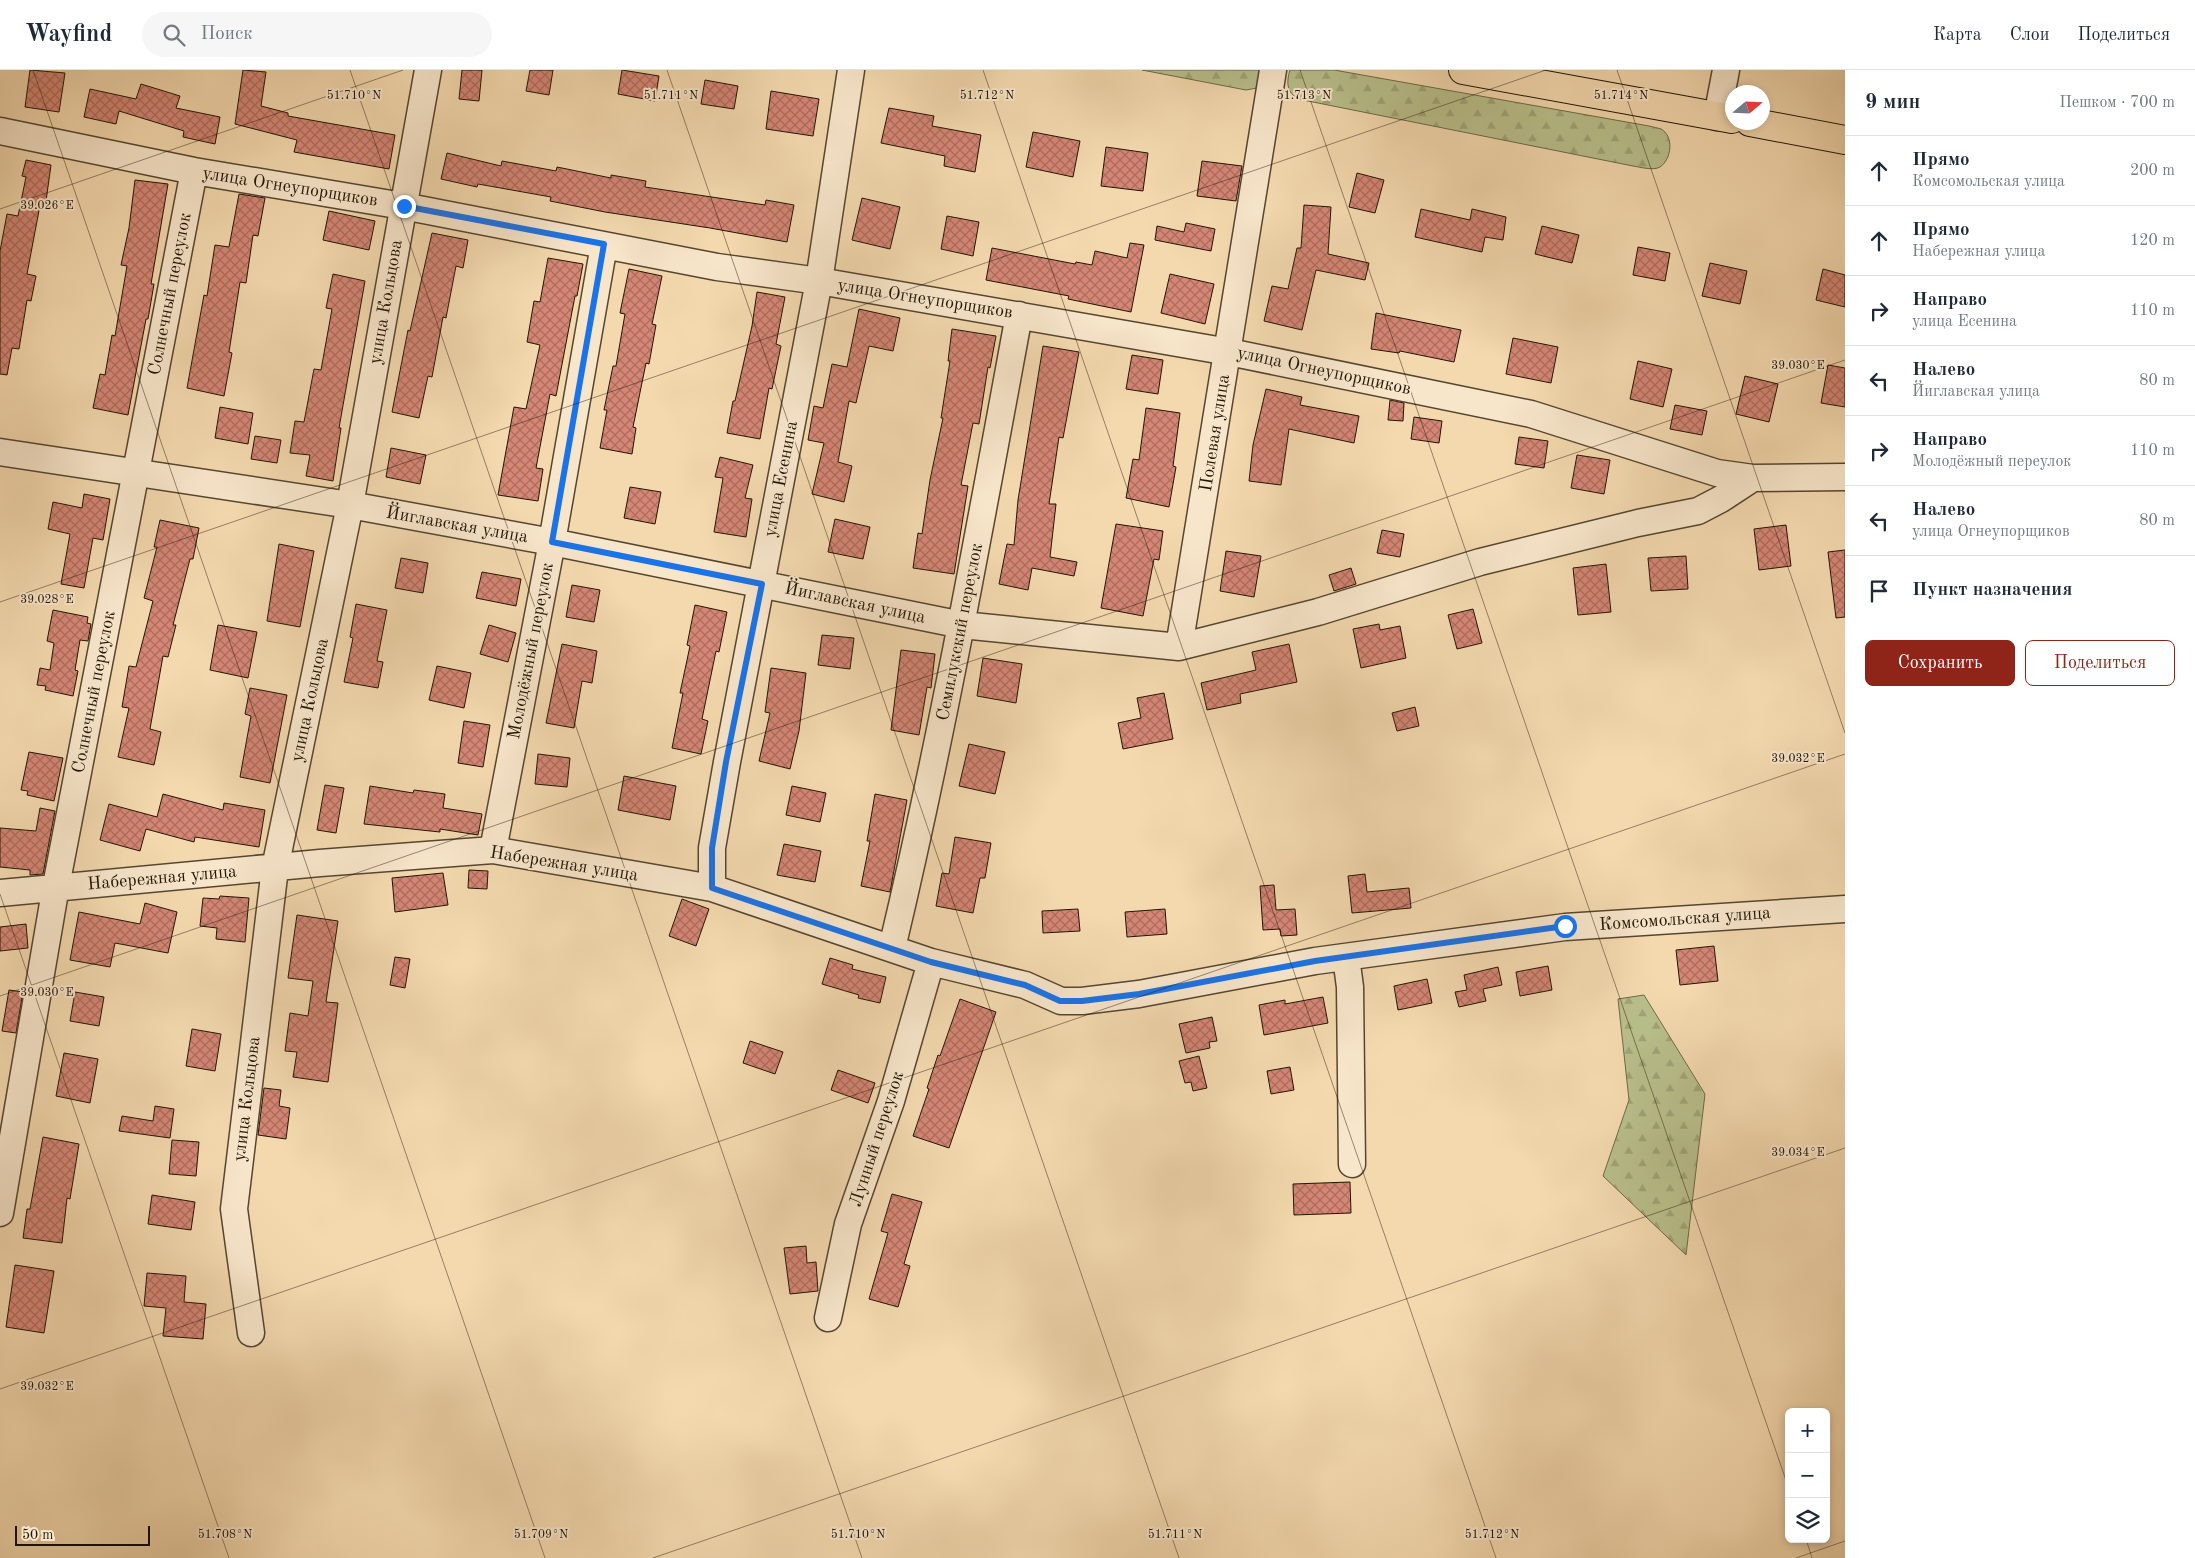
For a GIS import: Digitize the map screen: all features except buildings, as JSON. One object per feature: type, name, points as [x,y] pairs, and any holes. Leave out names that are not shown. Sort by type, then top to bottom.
[{"type":"main road","points":[[1463,70],[1725,118]]},
{"type":"main road","points":[[1770,126],[1845,140]]},
{"type":"street","name":"улица Кольцова","points":[[252,1333],[234,1209],[275,868],[350,505],[428,70]]},
{"type":"street","name":"улица Есенина","points":[[712,888],[712,848],[726,762],[762,584],[819,281],[851,70]]},
{"type":"street","name":"Полевая улица","points":[[1179,647],[1273,70]]},
{"type":"street","points":[[1726,70],[1726,85]]},
{"type":"street","name":"улица Огнеупорщиков","points":[[0,131],[194,171],[404,206],[717,267],[819,281],[1228,352],[1532,414],[1717,473],[1753,478],[1845,477]]},
{"type":"street","name":"Солнечный переулок","points":[[0,1213],[56,886],[194,171]]},
{"type":"street","name":"Молодёжный переулок","points":[[492,850],[552,542],[604,244]]},
{"type":"street","name":"Семилукский переулок","points":[[892,948],[921,826],[962,625],[1019,315]]},
{"type":"street","name":"Йиглавская улица","points":[[0,452],[135,474],[350,505],[552,542],[962,625],[1179,647],[1318,612],[1480,562],[1638,523],[1698,511],[1721,499],[1753,478]]},
{"type":"street","name":"Набережная улица","points":[[0,893],[56,886],[492,850],[712,888],[931,962],[1025,985]]},
{"type":"street","name":"Комсомольская улица","points":[[1025,985],[1060,1001],[1082,1001],[1139,994],[1346,957],[1565,926],[1845,908]]},
{"type":"street","points":[[1346,957],[1350,987],[1352,1164]]},
{"type":"street","name":"Лунный переулок","points":[[828,1318],[848,1224],[891,1101],[931,962]]},
{"type":"green space","points":[[1142,70],[1262,70],[1262,81],[1257,88],[1246,90]]},
{"type":"green space","points":[[1290,70],[1334,70],[1649,126],[1665,132],[1670,142],[1669,153],[1667,159],[1660,167],[1654,169],[1646,168],[1298,99],[1288,87]]},
{"type":"green space","points":[[1644,995],[1705,1094],[1686,1255],[1603,1176],[1629,1100],[1618,999]]},
{"type":"route","points":[[404,206],[604,244],[552,542],[762,584],[726,762],[712,848],[712,888],[931,962],[1025,985],[1060,1001],[1082,1001],[1139,994],[1315,961],[1565,926]]}]
